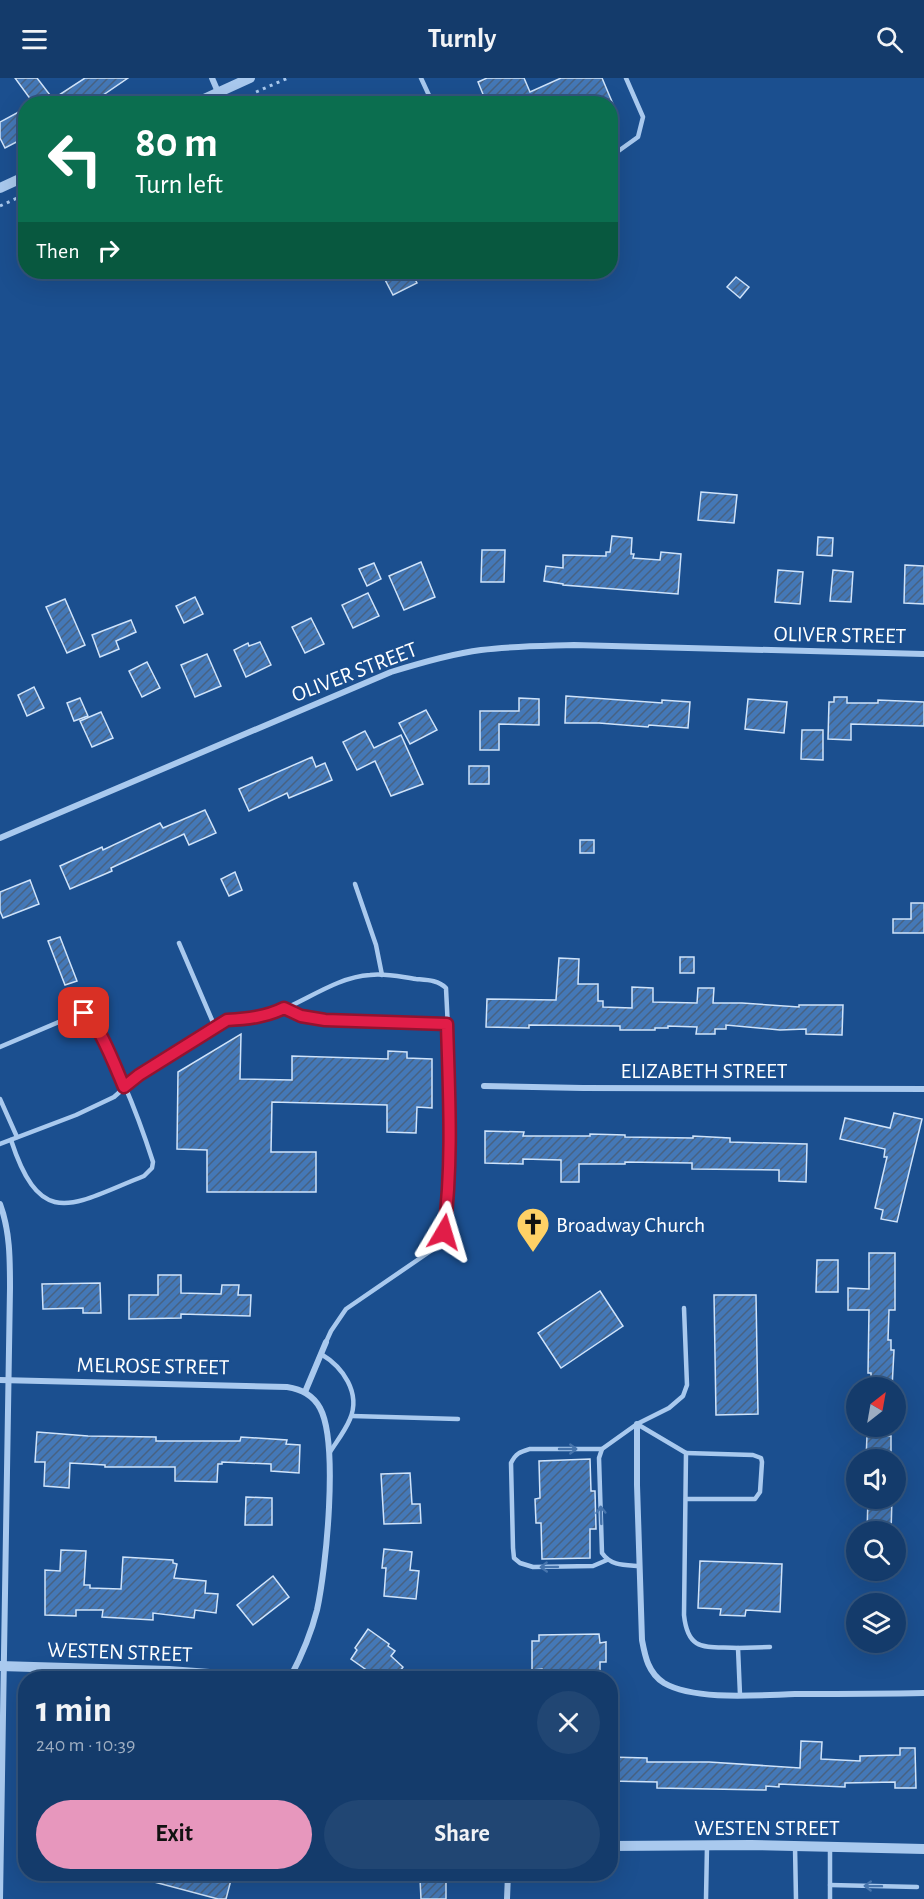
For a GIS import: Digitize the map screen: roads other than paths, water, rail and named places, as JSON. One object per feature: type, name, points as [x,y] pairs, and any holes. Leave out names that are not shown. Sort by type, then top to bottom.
[{"type":"street","points":[[212,78],[218,92]]},
{"type":"street","points":[[210,96],[250,78]]},
{"type":"street","points":[[0,188],[18,180]]},
{"type":"street","name":"OLIVER STREET","points":[[0,838],[351,687],[391,672],[480,650],[574,645],[924,654]]},
{"type":"street","name":"ELIZABETH STREET","points":[[483,1086],[924,1089]]},
{"type":"street","points":[[0,1204],[5,1219],[10,1264],[4,1380],[0,1899]]},
{"type":"street","points":[[293,1671],[307,1640],[317,1609],[326,1551],[329,1508],[328,1454],[324,1417],[315,1401],[305,1392],[326,1342]]},
{"type":"street","name":"MELROSE STREET","points":[[4,1380],[249,1384],[287,1387],[305,1392]]},
{"type":"street","points":[[638,1424],[642,1640],[645,1656],[652,1671],[663,1682],[678,1689],[696,1693],[740,1695],[924,1694]]},
{"type":"street","name":"WESTEN STREET","points":[[3,1666],[169,1671]]},
{"type":"street","name":"WESTEN STREET","points":[[618,1846],[830,1846],[924,1849]]},
{"type":"street","points":[[507,1899],[508,1881]]},
{"type":"lane","points":[[421,78],[429,96]]},
{"type":"lane","points":[[618,152],[638,137],[643,117],[626,78]]},
{"type":"lane","points":[[355,884],[376,945],[382,975]]},
{"type":"lane","points":[[179,943],[215,1027]]},
{"type":"lane","points":[[0,1144],[76,1115],[114,1097],[139,1075],[227,1020],[272,1014],[346,980],[369,975],[433,981],[443,985],[446,988],[450,1147],[448,1204],[444,1232],[440,1242],[346,1309],[326,1342]]},
{"type":"lane","points":[[284,1008],[301,1016],[325,1020],[447,1024]]},
{"type":"lane","points":[[0,1047],[84,1013],[89,1015],[124,1087],[153,1162],[152,1168],[144,1176],[72,1204],[59,1204],[42,1197],[26,1176],[20,1167],[11,1140]]},
{"type":"lane","points":[[0,1099],[17,1137]]},
{"type":"lane","points":[[607,1560],[593,1566],[532,1567],[514,1558],[511,1463],[519,1452],[530,1449],[602,1449],[638,1424],[669,1408],[683,1395],[687,1385],[684,1308]]},
{"type":"lane","points":[[321,1354],[334,1361],[345,1375],[353,1395],[352,1416],[343,1434],[328,1454]]},
{"type":"lane","points":[[352,1416],[458,1419]]},
{"type":"lane","points":[[638,1424],[686,1454],[753,1455],[761,1458],[760,1492],[755,1499],[686,1500]]},
{"type":"lane","points":[[602,1449],[599,1458],[602,1553],[607,1560],[616,1564],[639,1566]]},
{"type":"lane","points":[[686,1454],[684,1615],[688,1637],[701,1645],[738,1648],[770,1647]]},
{"type":"lane","points":[[738,1648],[740,1695]]},
{"type":"lane","points":[[706,1899],[707,1846]]},
{"type":"lane","points":[[795,1846],[796,1899]]},
{"type":"lane","points":[[830,1846],[830,1899]]},
{"type":"lane","points":[[830,1885],[917,1887]]},
{"type":"place","name":"Broadway Church","points":[[533,1253]]}]
